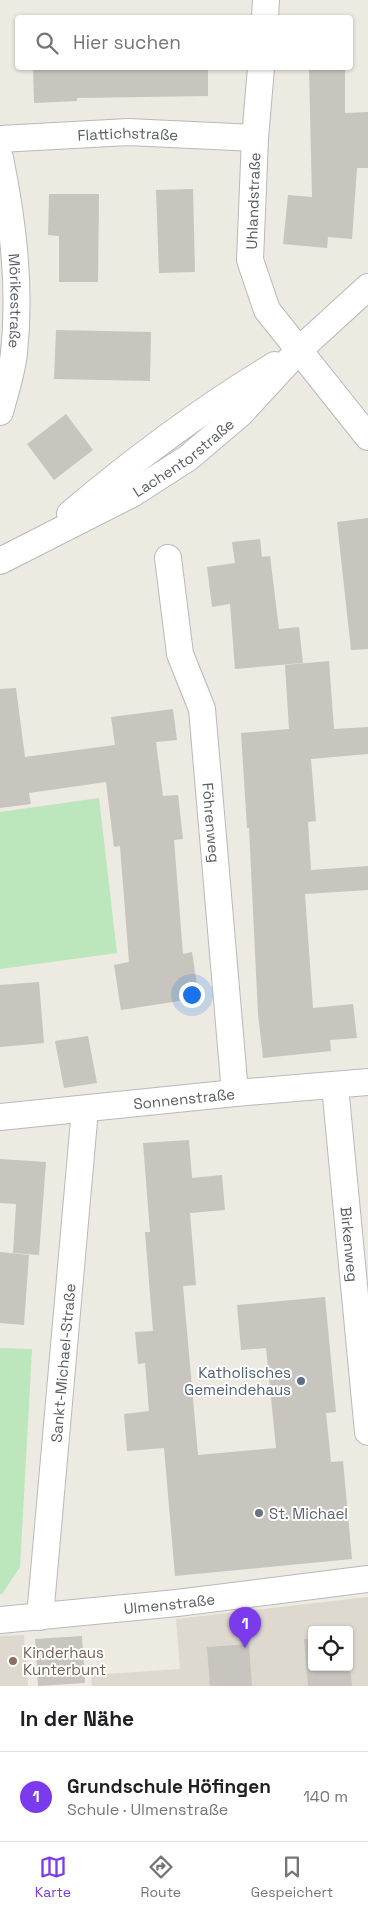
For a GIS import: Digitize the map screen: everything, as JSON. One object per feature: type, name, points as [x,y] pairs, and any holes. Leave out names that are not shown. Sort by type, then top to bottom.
[{"type":"street","points":[[264,15],[266,0]]},
{"type":"street","name":"Uhlandstraße","points":[[260,70],[250,260],[268,310],[298,351],[368,437]]},
{"type":"street","name":"Flattichstraße","points":[[0,139],[128,132],[255,138]]},
{"type":"street","name":"Mörikestraße","points":[[0,158],[12,214],[16,272],[14,354],[0,412]]},
{"type":"street","name":"Lachentorstraße","points":[[0,561],[132,494],[188,458],[241,413],[298,351],[368,286]]},
{"type":"street","name":"Föhrenweg","points":[[168,558],[180,654],[202,709],[235,1092]]},
{"type":"street","name":"Sonnenstraße","points":[[0,1117],[235,1092],[335,1086],[368,1082]]},
{"type":"street","name":"Birkenweg","points":[[335,1086],[368,1432]]},
{"type":"street","name":"Sankt-Michael-Straße","points":[[40,1617],[85,1109]]},
{"type":"street","name":"Ulmenstraße","points":[[0,1620],[177,1603],[368,1579]]},
{"type":"shaded area","points":[[368,1597],[368,1686],[92,1686],[91,1675],[180,1669],[176,1619]]},
{"type":"shaded area","name":"Kinderhaus Kunterbunt","points":[[24,1635],[28,1686],[0,1686],[0,1636]]},
{"type":"green space","points":[[99,798],[117,953],[0,969],[0,812]]},
{"type":"green space","points":[[0,1348],[32,1349],[20,1567],[2,1594],[0,1594]]},
{"type":"building","points":[[33,70],[208,70],[208,96],[77,98],[77,101],[34,103]]},
{"type":"building","points":[[309,70],[345,70],[345,113],[368,112],[368,168],[357,168],[352,239],[328,237],[327,248],[283,244],[288,195],[312,197]]},
{"type":"building","points":[[193,189],[195,272],[159,273],[156,190]]},
{"type":"building","points":[[49,194],[99,194],[98,282],[59,282],[59,236],[48,235]]},
{"type":"building","points":[[56,330],[151,332],[150,381],[54,379]]},
{"type":"building","points":[[66,414],[93,450],[54,480],[27,444]]},
{"type":"building","points":[[368,518],[368,649],[351,650],[337,522]]},
{"type":"building","points":[[260,539],[262,557],[270,556],[279,629],[299,627],[303,663],[235,669],[230,604],[212,607],[207,567],[235,563],[232,542]]},
{"type":"building","points":[[329,661],[334,729],[368,727],[368,754],[311,759],[316,821],[308,822],[311,870],[368,866],[368,890],[305,894],[313,1008],[353,1004],[357,1038],[330,1040],[331,1051],[263,1058],[258,1014],[249,828],[247,828],[241,733],[289,729],[285,665]]},
{"type":"building","points":[[16,688],[25,757],[115,745],[111,717],[173,709],[177,740],[156,742],[163,796],[178,795],[183,839],[174,840],[183,954],[192,952],[199,998],[121,1010],[114,965],[129,962],[120,846],[114,847],[106,782],[29,793],[31,804],[0,808],[0,689]]},
{"type":"building","points":[[39,982],[44,1043],[0,1047],[0,985]]},
{"type":"building","points":[[88,1036],[97,1083],[64,1088],[55,1041]]},
{"type":"building","points":[[189,1140],[192,1178],[222,1175],[225,1210],[190,1213],[196,1285],[183,1286],[198,1455],[276,1448],[266,1348],[241,1350],[237,1305],[325,1297],[336,1412],[326,1413],[331,1462],[343,1461],[352,1559],[175,1576],[164,1448],[127,1451],[124,1414],[149,1411],[145,1363],[138,1364],[135,1332],[153,1331],[145,1232],[150,1232],[143,1143]]},
{"type":"building","points":[[0,1159],[46,1162],[39,1255],[13,1253],[16,1204],[0,1203]]},
{"type":"building","points":[[0,1252],[29,1255],[24,1325],[0,1323]]},
{"type":"building","points":[[82,1636],[85,1683],[38,1686],[35,1639]]},
{"type":"building","points":[[304,1639],[308,1639],[308,1671],[350,1671],[352,1686],[308,1686]]},
{"type":"building","points":[[249,1644],[252,1686],[210,1686],[207,1647]]},
{"type":"place","name":"Katholisches Gemeindehaus","points":[[301,1381]]},
{"type":"place","name":"St. Michael","points":[[259,1513]]},
{"type":"place","name":"Grundschule Höfingen","points":[[245,1648]]},
{"type":"place","name":"Kinderhaus Kunterbunt","points":[[13,1661]]}]
